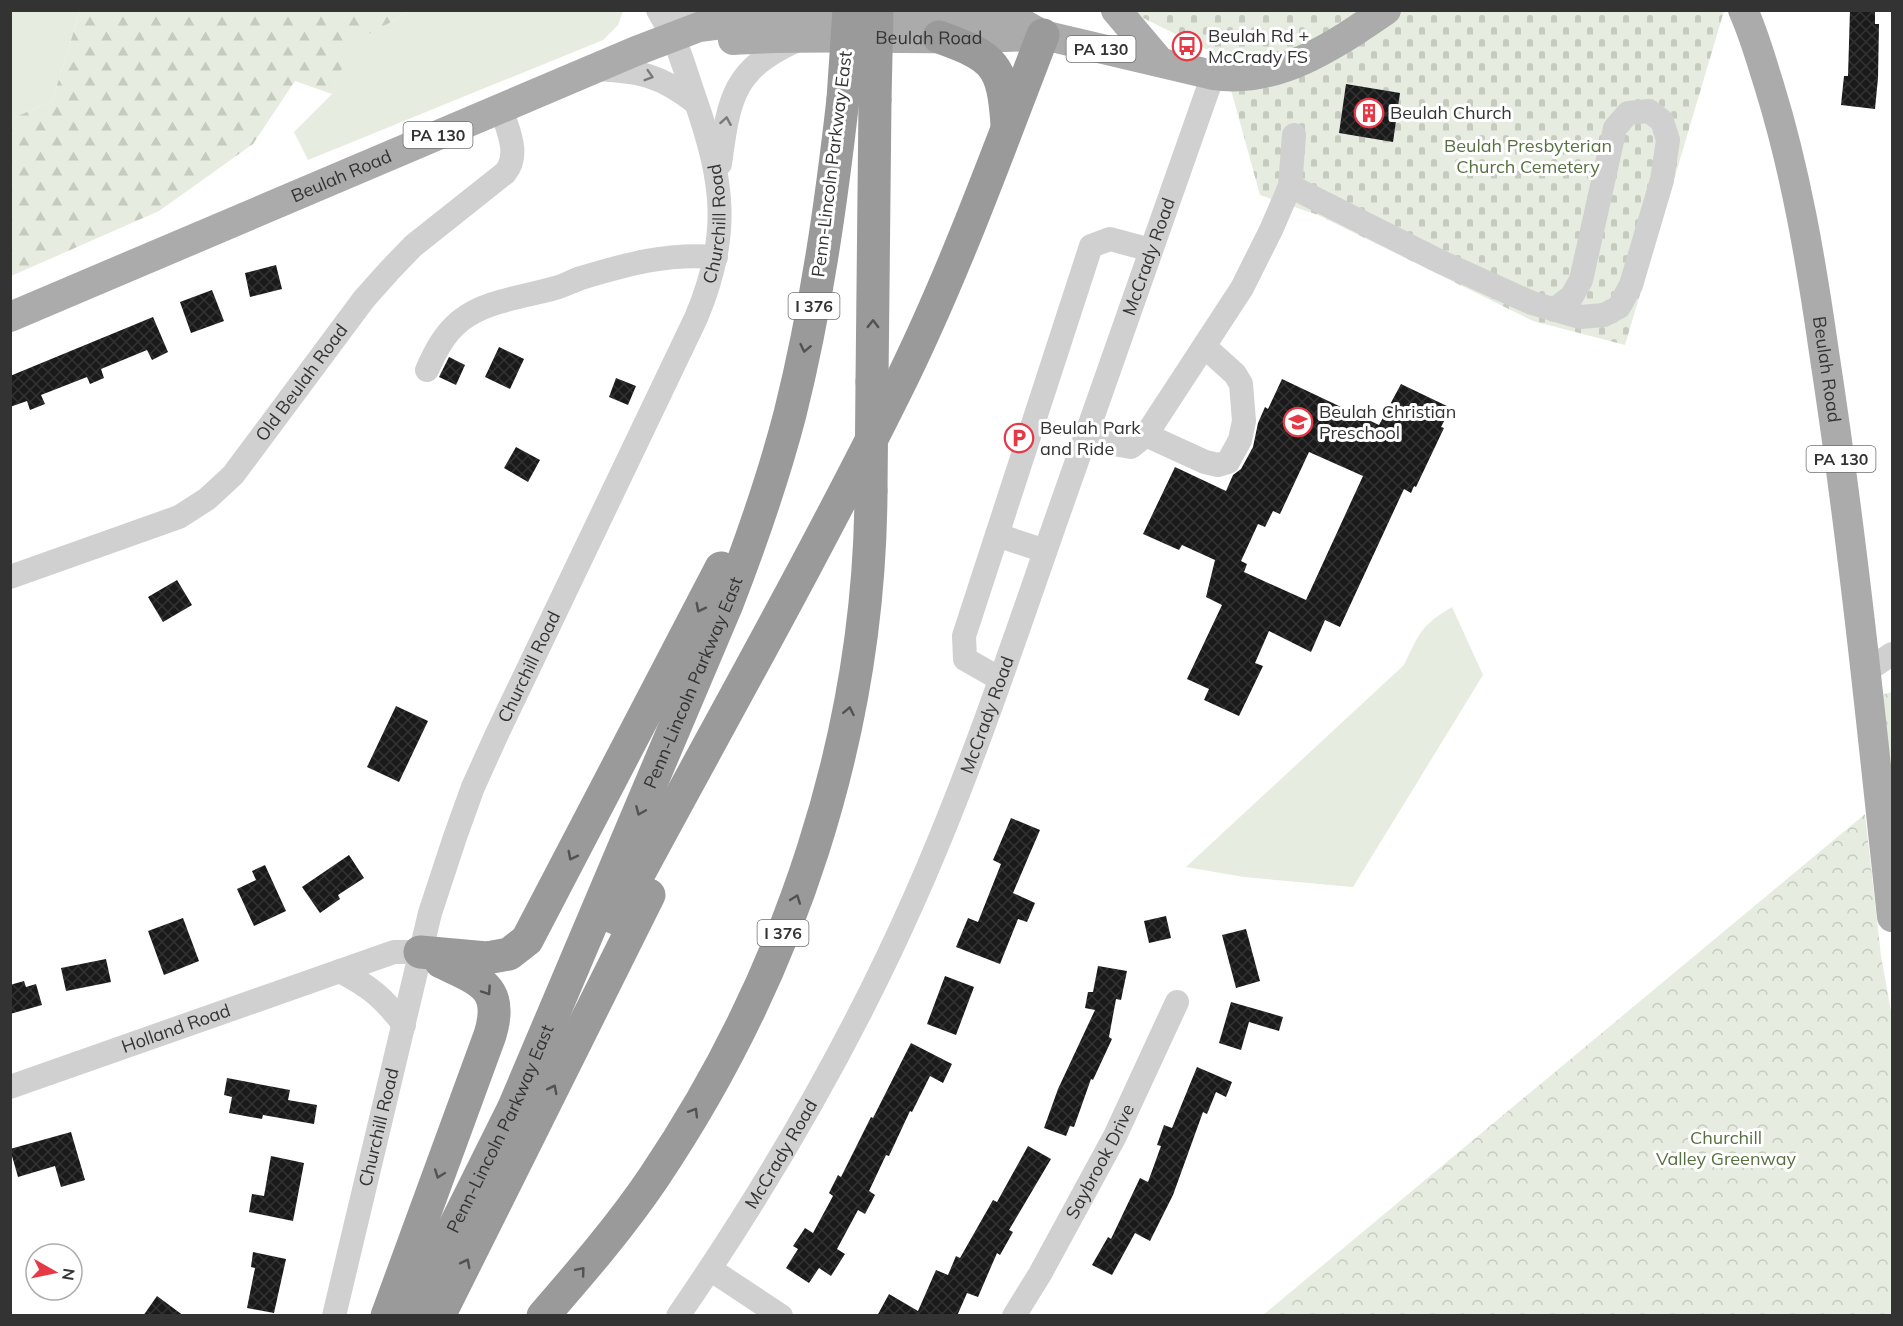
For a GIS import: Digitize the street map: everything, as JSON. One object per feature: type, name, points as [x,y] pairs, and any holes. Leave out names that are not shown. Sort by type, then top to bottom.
[{"type":"highway","name":"Penn-Lincoln Parkway East","points":[[410,1316],[514,1107],[727,604],[758,521],[801,367],[821,268],[843,99],[849,10]]},
{"type":"highway","name":"Penn-Lincoln Parkway East","points":[[543,1316],[626,1216],[679,1137],[743,1024],[780,941],[816,839],[847,721],[866,600],[871,528],[877,10]]},
{"type":"highway","points":[[440,1316],[722,750],[793,593],[894,394],[968,231],[1048,23]]},
{"type":"highway","points":[[939,37],[978,52],[993,65],[1004,92],[1008,130]]},
{"type":"highway","points":[[420,952],[475,958],[498,957],[519,948],[533,931],[776,463]]},
{"type":"highway","points":[[514,1107],[709,741],[793,593]]},
{"type":"highway","points":[[387,1316],[490,1035],[495,1014],[491,993],[485,985],[468,973],[420,952]]},
{"type":"main road","points":[[1116,10],[1160,62]]},
{"type":"main road","name":"Beulah Road","points":[[10,317],[595,69],[677,24],[699,27],[735,21],[826,13],[1002,12],[1048,23],[1160,62],[1213,75],[1245,76],[1290,65],[1336,43],[1386,10]]},
{"type":"main road","name":"Beulah Road","points":[[1743,10],[1781,122],[1794,172],[1811,261],[1840,457],[1893,917]]},
{"type":"main road","name":"Beulah Road","points":[[677,24],[702,45],[732,40],[803,38],[1002,38],[1048,23]]},
{"type":"street","name":"Churchill Road","points":[[334,1316],[420,952],[441,877],[473,787],[696,318],[706,294],[716,257],[721,203],[713,156],[696,103],[677,24],[658,10]]},
{"type":"street","points":[[718,178],[728,111],[740,84],[759,60],[780,47],[803,38]]},
{"type":"street","points":[[595,69],[621,70],[651,76],[672,85],[696,103]]},
{"type":"street","name":"McCrady Road","points":[[678,1316],[794,1135],[865,1004],[916,895],[941,837],[1000,679],[1213,75]]},
{"type":"street","name":"Old Beulah Road","points":[[10,577],[179,516],[207,499],[234,475],[364,299],[389,271],[413,246],[511,166],[513,148],[501,108]]},
{"type":"street","points":[[1290,186],[1532,303],[1554,310],[1580,317],[1604,315],[1619,307],[1631,285],[1662,180],[1668,140],[1662,122],[1649,111],[1628,112],[1615,128],[1581,279],[1572,296],[1554,310]]},
{"type":"street","points":[[1084,439],[1131,447],[1146,435],[1242,288],[1271,230],[1290,186],[1294,135]]},
{"type":"street","points":[[1000,679],[965,659],[964,636],[1091,246],[1110,239],[1151,250]]},
{"type":"street","points":[[427,370],[437,347],[461,321],[494,303],[556,288],[578,279],[646,261],[688,255],[716,257]]},
{"type":"street","points":[[1146,435],[1205,462],[1218,465],[1228,462],[1240,440],[1244,421],[1241,384],[1235,374],[1205,347]]},
{"type":"street","points":[[997,535],[1045,551]]},
{"type":"street","points":[[1866,671],[1893,654]]},
{"type":"street","name":"Holland Road","points":[[10,1087],[394,952],[420,952]]},
{"type":"street","points":[[340,971],[382,997],[404,1025]]},
{"type":"street","name":"Saybrook Drive","points":[[1014,1316],[1040,1274],[1115,1136],[1177,1002]]},
{"type":"street","points":[[710,1269],[781,1316]]},
{"type":"green space","points":[[80,10],[408,11],[352,43],[332,94],[295,81],[253,144],[159,211],[11,276],[11,119],[52,101]]},
{"type":"green space","name":"Beulah Presbyterian Church Cemetery","points":[[1133,10],[1724,11],[1625,345],[1533,321],[1318,215],[1260,195],[1222,57],[1133,13]]},
{"type":"green space","points":[[11,11],[80,11],[52,101],[11,119]]},
{"type":"green space","points":[[408,11],[623,11],[618,25],[603,40],[308,160],[294,132],[332,94],[351,43]]},
{"type":"green space","points":[[1452,607],[1483,675],[1353,887],[1244,877],[1186,867],[1404,665],[1422,631],[1434,619]]},
{"type":"green space","points":[[1892,692],[1892,802],[1880,695]]},
{"type":"green space","name":"Churchill Valley Greenway","points":[[1865,814],[1881,956],[1892,1017],[1892,1315],[1263,1315]]},
{"type":"building","points":[[1850,10],[1875,10],[1875,24],[1879,24],[1875,109],[1841,105],[1844,76],[1848,76]]},
{"type":"building","name":"Beulah Church","points":[[1346,84],[1400,93],[1393,142],[1339,133]]},
{"type":"building","points":[[276,265],[282,289],[250,297],[245,273]]},
{"type":"building","points":[[212,290],[224,321],[191,333],[180,302]]},
{"type":"building","points":[[153,317],[168,352],[152,360],[147,350],[101,369],[104,378],[90,384],[87,377],[41,395],[45,404],[30,410],[27,401],[10,407],[10,376]]},
{"type":"building","points":[[499,347],[524,359],[510,389],[485,377]]},
{"type":"building","points":[[449,357],[465,365],[456,385],[439,377]]},
{"type":"building","points":[[616,378],[636,386],[628,405],[609,397]]},
{"type":"building","points":[[1282,379],[1379,425],[1401,384],[1451,408],[1416,487],[1414,486],[1411,493],[1404,489],[1340,627],[1325,620],[1311,652],[1269,631],[1255,663],[1263,666],[1239,716],[1204,700],[1209,689],[1187,679],[1222,605],[1206,597],[1215,560],[1182,545],[1179,550],[1143,534],[1175,467],[1226,491],[1233,475],[1241,469],[1253,447],[1258,423],[1265,407],[1268,409]],"holes":[[[1309,452],[1363,476],[1306,600],[1244,572],[1247,564],[1241,561],[1258,524],[1265,527],[1273,511],[1280,514]]]},
{"type":"building","points":[[516,447],[540,460],[528,482],[504,468]]},
{"type":"building","points":[[177,580],[192,605],[163,622],[148,597]]},
{"type":"building","points":[[396,706],[428,721],[399,782],[367,767]]},
{"type":"building","points":[[1011,818],[1040,830],[1013,893],[1035,903],[1027,922],[1018,919],[1000,964],[956,947],[968,918],[978,922],[1001,864],[993,860]]},
{"type":"building","points":[[349,855],[364,878],[338,895],[340,899],[320,913],[302,887]]},
{"type":"building","points":[[265,865],[286,911],[254,926],[237,889],[256,880],[252,871]]},
{"type":"building","points":[[1166,916],[1171,938],[1149,943],[1144,921]]},
{"type":"building","points":[[183,918],[199,961],[164,975],[148,931]]},
{"type":"building","points":[[1246,929],[1260,981],[1236,988],[1222,935]]},
{"type":"building","points":[[106,959],[111,982],[66,991],[61,968]]},
{"type":"building","points":[[1098,966],[1127,971],[1121,1000],[1116,999],[1109,1037],[1112,1039],[1093,1080],[1091,1079],[1074,1127],[1070,1126],[1066,1136],[1044,1128],[1058,1089],[1095,1010],[1085,1008],[1088,992],[1093,992]]},
{"type":"building","points":[[945,976],[974,987],[956,1035],[927,1024]]},
{"type":"building","points":[[24,981],[26,987],[36,984],[42,1005],[10,1014],[10,985]]},
{"type":"building","points":[[1231,1002],[1283,1017],[1279,1031],[1249,1022],[1241,1050],[1219,1043]]},
{"type":"building","points":[[911,1043],[952,1064],[943,1083],[930,1076],[912,1112],[910,1111],[889,1156],[886,1155],[869,1191],[875,1195],[865,1214],[858,1210],[837,1249],[845,1254],[831,1276],[819,1268],[809,1283],[786,1268],[798,1249],[793,1246],[805,1228],[813,1233],[833,1196],[829,1193],[838,1175],[841,1177]]},
{"type":"building","points":[[1197,1067],[1232,1082],[1226,1097],[1216,1092],[1207,1114],[1203,1112],[1173,1195],[1150,1241],[1135,1233],[1112,1275],[1092,1265],[1108,1237],[1111,1239],[1140,1178],[1148,1182],[1161,1146],[1157,1145],[1164,1125],[1172,1128]]},
{"type":"building","points":[[227,1078],[290,1090],[288,1100],[317,1105],[314,1124],[263,1115],[262,1119],[229,1113],[232,1097],[224,1095]]},
{"type":"building","points":[[71,1132],[85,1180],[61,1187],[55,1166],[18,1177],[10,1149]]},
{"type":"building","points":[[1028,1146],[1051,1159],[1009,1230],[1013,1232],[1000,1255],[997,1253],[978,1297],[967,1293],[957,1316],[877,1316],[889,1294],[918,1311],[936,1270],[948,1275],[956,1256],[960,1258],[993,1200],[997,1202]]},
{"type":"building","points":[[271,1156],[304,1163],[293,1221],[249,1212],[252,1194],[264,1196]]},
{"type":"building","points":[[253,1252],[286,1259],[274,1313],[247,1308],[255,1268],[251,1267]]},
{"type":"building","points":[[157,1296],[184,1316],[143,1316]]},
{"type":"place","name":"Beulah Rd + McCrady FS","points":[[1187,46]]},
{"type":"place","name":"Beulah Church","points":[[1369,113]]},
{"type":"place","name":"Beulah Christian Preschool","points":[[1298,422]]},
{"type":"place","name":"Beulah Park and Ride","points":[[1019,438]]}]
